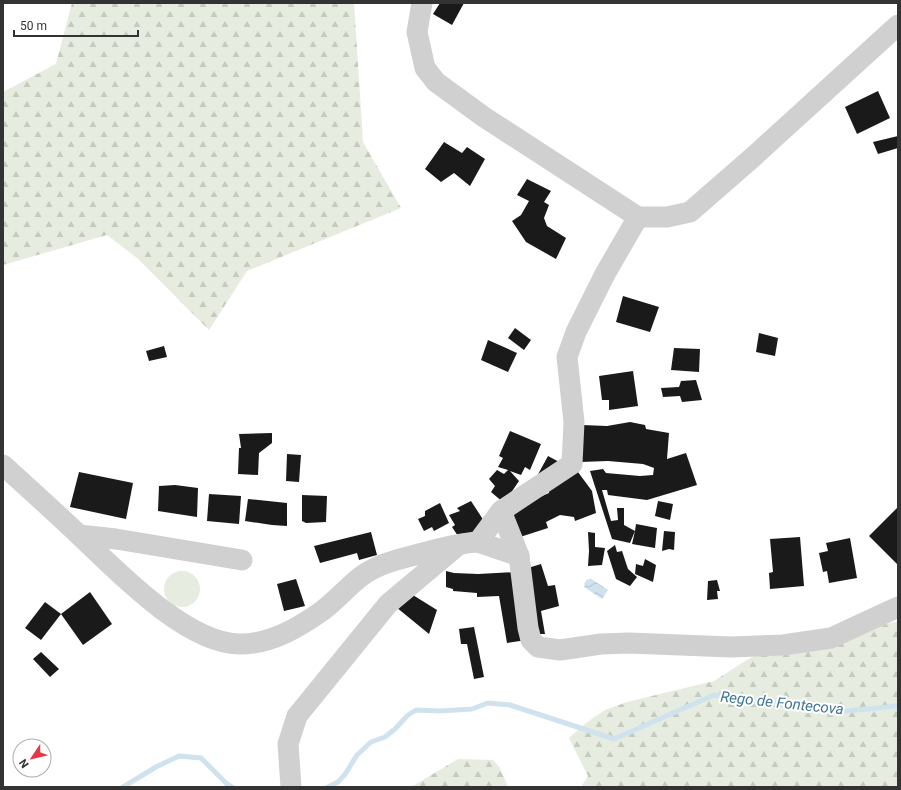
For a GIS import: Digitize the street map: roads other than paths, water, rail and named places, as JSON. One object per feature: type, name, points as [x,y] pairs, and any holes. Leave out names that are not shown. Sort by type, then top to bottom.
[{"type":"street","points":[[422,3],[417,32],[426,68],[436,82],[484,117],[638,217],[667,217],[690,212],[752,158],[898,25]]},
{"type":"street","points":[[291,787],[288,744],[297,716],[388,604],[470,542],[501,511],[572,464],[574,422],[567,357],[576,332],[605,274],[638,217]]},
{"type":"street","points":[[3,465],[134,588],[200,634],[220,642],[240,644],[261,642],[280,636],[301,626],[328,606],[362,576],[384,563],[470,542],[519,556]]},
{"type":"street","points":[[501,511],[519,556],[528,628],[531,640],[538,647],[560,650],[600,644],[732,647],[784,645],[832,638],[898,607]]},
{"type":"street","points":[[79,535],[116,539],[242,560]]},
{"type":"water","points":[[590,578],[608,590],[602,599],[584,587],[587,579],[589,580]]},
{"type":"waterway","name":"Rego de Fontecova","points":[[328,787],[338,782],[346,773],[357,755],[371,742],[385,737],[408,715],[416,710],[439,711],[472,709],[488,703],[510,705],[614,739],[714,695],[835,712],[898,706]]},
{"type":"waterway","name":"Rego de Fontecova","points":[[123,787],[156,767],[179,756],[201,758],[227,784],[232,787]]}]
